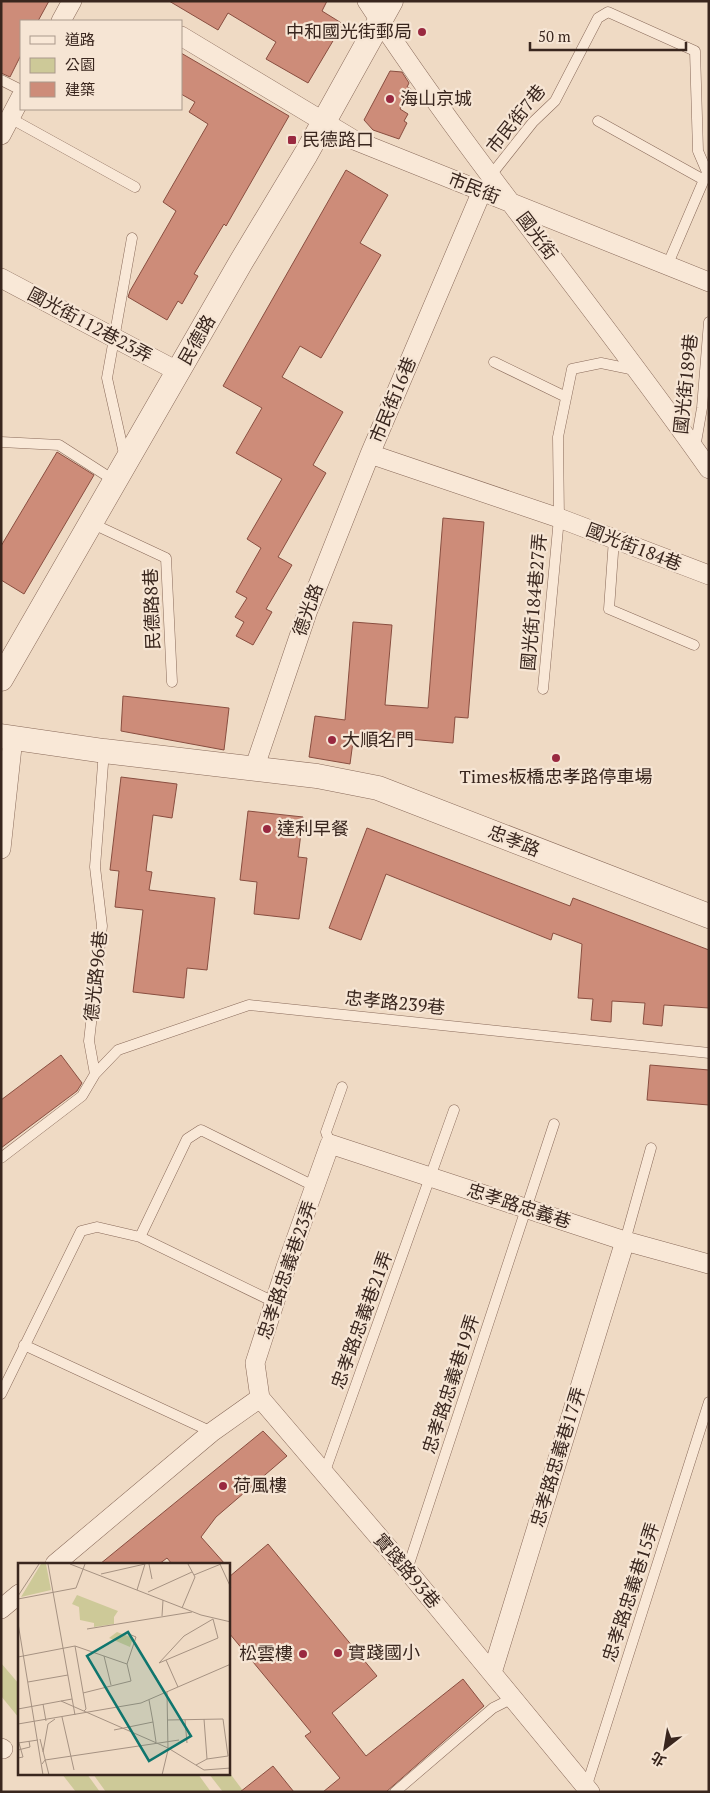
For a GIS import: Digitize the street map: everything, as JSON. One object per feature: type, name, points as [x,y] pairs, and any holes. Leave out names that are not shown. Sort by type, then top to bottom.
[{"type":"street","points":[[62,20],[72,1]]},
{"type":"street","name":"國光街","points":[[368,1],[386,12],[487,183],[512,203],[639,370],[709,469]]},
{"type":"street","name":"民德路","points":[[1,679],[120,471],[324,123],[386,12]]},
{"type":"street","name":"市民街","points":[[182,37],[354,140],[487,183]]},
{"type":"street","points":[[1,135],[20,99]]},
{"type":"street","name":"市民街16巷","points":[[487,183],[370,454],[559,518]]},
{"type":"street","name":"市民街","points":[[512,203],[709,282]]},
{"type":"street","name":"國光街112巷23弄","points":[[1,278],[179,372]]},
{"type":"street","name":"德光路","points":[[254,769],[308,610],[370,454]]},
{"type":"street","name":"國光街184巷","points":[[559,518],[709,575]]},
{"type":"street","points":[[1,849],[7,737],[254,769]]},
{"type":"street","name":"忠孝路","points":[[254,769],[317,776],[378,788],[709,916]]},
{"type":"street","name":"忠孝路忠義巷","points":[[330,1144],[625,1241],[709,1264]]},
{"type":"street","name":"忠孝路忠義巷23弄","points":[[260,1398],[255,1363],[274,1302],[330,1144]]},
{"type":"street","name":"忠孝路忠義巷17弄","points":[[492,1673],[625,1241]]},
{"type":"street","points":[[56,1563],[212,1432],[260,1398]]},
{"type":"street","name":"實踐路93巷","points":[[260,1398],[407,1570],[587,1790]]},
{"type":"street","points":[[1,1609],[18,1595]]},
{"type":"lane","name":"市民街7巷","points":[[487,183],[533,122],[555,101],[598,18],[608,12],[695,51],[698,151],[706,174]]},
{"type":"lane","points":[[1,80],[20,90]]},
{"type":"lane","points":[[10,118],[135,187]]},
{"type":"lane","points":[[598,121],[706,174],[667,266]]},
{"type":"lane","points":[[120,471],[107,378],[132,238]]},
{"type":"lane","name":"國光街189巷","points":[[695,449],[702,408],[709,322]]},
{"type":"lane","points":[[494,362],[566,397]]},
{"type":"lane","name":"國光街184巷27弄","points":[[542,689],[559,518],[558,437],[572,369],[601,363],[639,370]]},
{"type":"lane","points":[[1,442],[59,445],[120,471]]},
{"type":"lane","name":"民德路8巷","points":[[91,522],[166,558],[172,682]]},
{"type":"lane","points":[[614,539],[610,609],[694,645]]},
{"type":"lane","name":"德光路96巷","points":[[95,1074],[89,1041],[102,926],[95,867],[104,751]]},
{"type":"lane","name":"忠孝路239巷","points":[[95,1074],[118,1050],[249,1005],[709,1053]]},
{"type":"lane","points":[[1,1158],[82,1096],[95,1074]]},
{"type":"lane","points":[[330,1144],[326,1132],[342,1087]]},
{"type":"lane","name":"忠孝路忠義巷21弄","points":[[324,1474],[454,1110]]},
{"type":"lane","name":"忠孝路忠義巷19弄","points":[[407,1570],[554,1124]]},
{"type":"lane","points":[[140,1237],[187,1139],[201,1130],[316,1187]]},
{"type":"lane","points":[[625,1241],[651,1148]]},
{"type":"lane","points":[[1,1394],[80,1231],[97,1227],[140,1237],[274,1302]]},
{"type":"lane","points":[[24,1345],[212,1432]]},
{"type":"lane","name":"忠孝路忠義巷15弄","points":[[587,1790],[709,1402]]},
{"type":"lane","points":[[395,1792],[493,1708],[513,1698]]},
{"type":"green space","points":[[1,1663],[18,1683],[18,1717],[1,1696]]},
{"type":"green space","points":[[230,1773],[244,1792],[223,1792],[211,1776],[230,1776]]},
{"type":"green space","points":[[64,1776],[88,1776],[100,1792],[76,1792]]},
{"type":"green space","points":[[94,1776],[199,1776],[211,1792],[106,1792]]},
{"type":"building","points":[[1,1],[49,1],[39,20],[20,20],[20,57],[10,77],[1,73]]},
{"type":"building","points":[[169,1],[327,1],[322,11],[343,24],[308,83],[266,59],[276,42],[228,13],[218,30]]},
{"type":"building","points":[[182,54],[289,116],[226,226],[224,224],[194,274],[198,276],[182,304],[178,301],[167,320],[128,297],[176,211],[163,202],[208,124],[189,112],[195,102],[182,95]]},
{"type":"building","name":"海山京城","points":[[390,71],[402,72],[409,83],[407,87],[411,89],[400,109],[408,114],[404,121],[407,123],[399,139],[373,130],[364,120]]},
{"type":"building","points":[[346,170],[388,195],[360,243],[381,255],[321,358],[300,346],[282,377],[343,412],[313,465],[326,473],[278,557],[292,565],[266,609],[272,612],[253,645],[236,636],[244,622],[235,617],[247,598],[236,592],[261,548],[247,539],[282,479],[236,453],[262,408],[223,386]]},
{"type":"building","points":[[57,452],[94,475],[24,594],[1,580],[1,546]]},
{"type":"building","points":[[443,518],[484,522],[468,718],[455,717],[453,743],[354,734],[350,764],[309,757],[315,716],[345,720],[353,622],[392,625],[385,705],[428,708]]},
{"type":"building","points":[[123,696],[229,708],[224,750],[121,731]]},
{"type":"building","points":[[121,777],[177,784],[172,818],[153,815],[146,871],[152,872],[149,890],[215,898],[207,970],[187,968],[184,998],[133,992],[143,910],[115,907],[119,871],[110,870]]},
{"type":"building","points":[[248,811],[303,817],[298,857],[307,858],[299,919],[254,914],[257,882],[240,880]]},
{"type":"building","points":[[367,828],[570,906],[573,898],[709,950],[709,1008],[664,1005],[662,1026],[643,1024],[645,1003],[612,1001],[611,1022],[591,1020],[593,999],[578,998],[582,944],[553,933],[551,940],[386,874],[361,940],[329,928]]},
{"type":"building","points":[[61,1055],[82,1083],[77,1091],[1,1148],[1,1100]]},
{"type":"building","points":[[650,1065],[709,1070],[709,1105],[647,1100]]},
{"type":"building","name":"荷風樓","points":[[263,1431],[287,1456],[216,1517],[201,1537],[224,1563],[171,1563],[167,1558],[160,1563],[101,1563]]},
{"type":"building","name":"松雲樓","points":[[268,1544],[377,1676],[332,1713],[366,1756],[463,1679],[484,1706],[386,1792],[323,1792],[340,1778],[305,1736],[311,1732],[230,1634],[230,1576]]},
{"type":"building","points":[[273,1766],[294,1792],[240,1792]]},
{"type":"place","name":"中和國光街郵局","points":[[422,32]]},
{"type":"place","name":"海山京城","points":[[390,99]]},
{"type":"place","name":"民德路口","points":[[292,140]]},
{"type":"place","name":"大順名門","points":[[332,740]]},
{"type":"place","name":"Times板橋忠孝路停車場","points":[[556,758]]},
{"type":"place","name":"達利早餐","points":[[267,829]]},
{"type":"place","name":"荷風樓","points":[[223,1486]]},
{"type":"place","name":"實踐國小","points":[[338,1653]]},
{"type":"place","name":"松雲樓","points":[[303,1654]]}]
